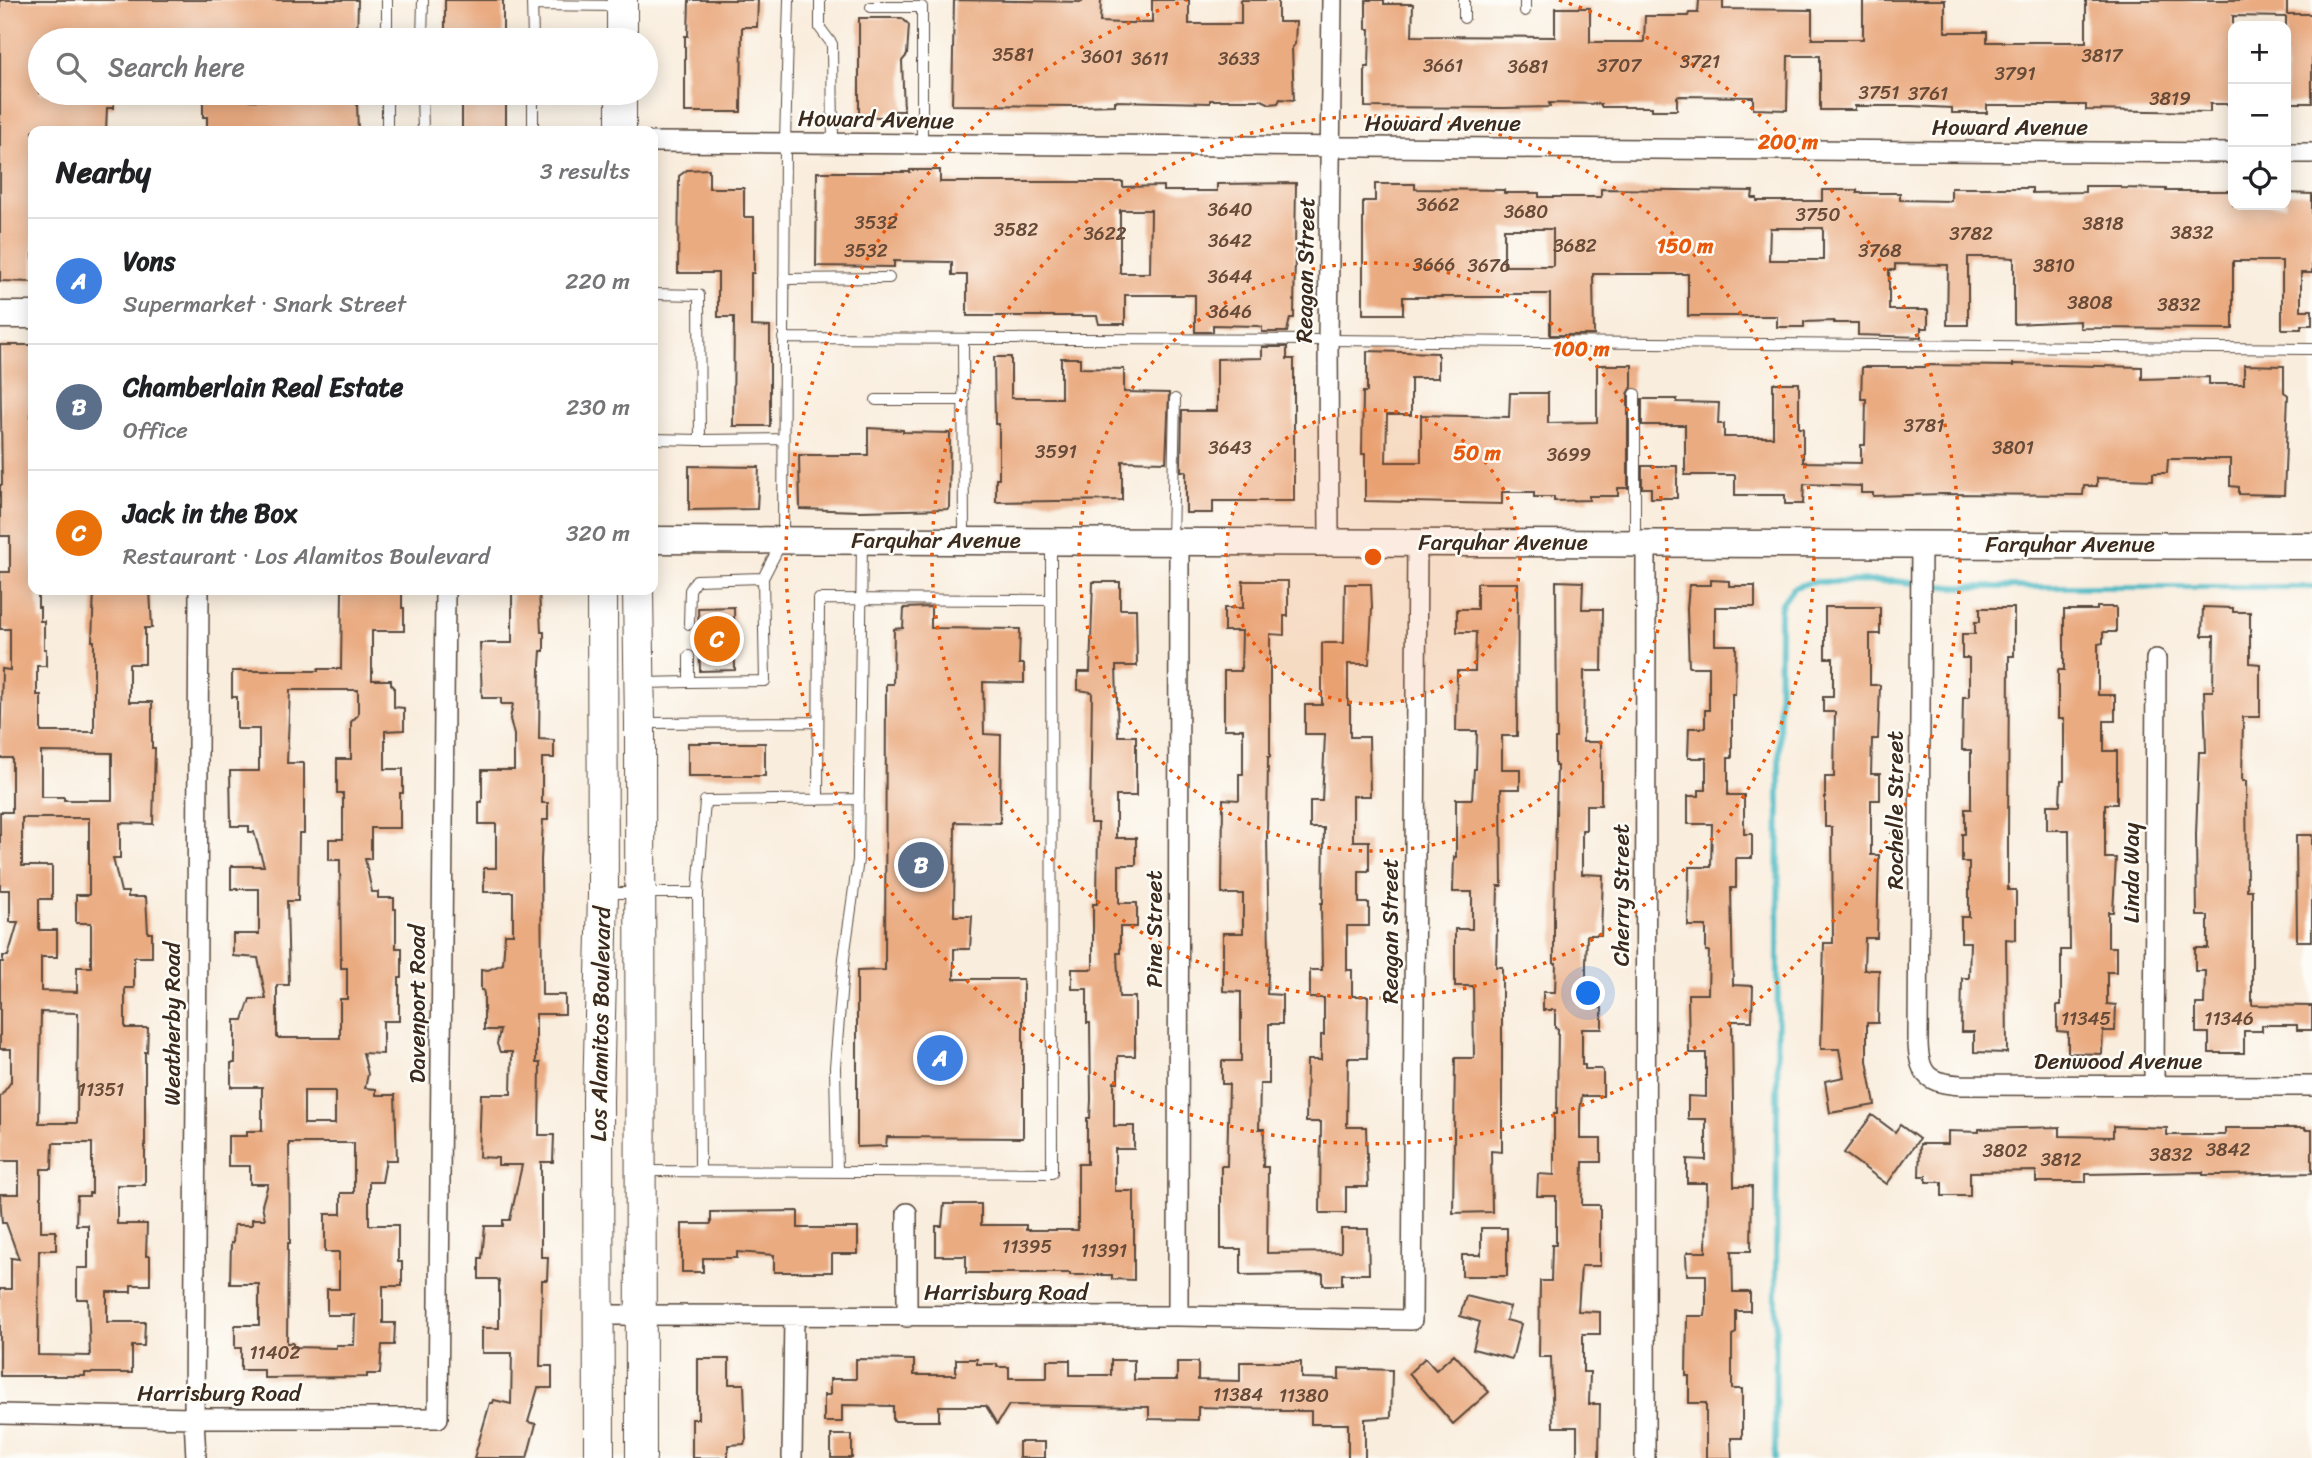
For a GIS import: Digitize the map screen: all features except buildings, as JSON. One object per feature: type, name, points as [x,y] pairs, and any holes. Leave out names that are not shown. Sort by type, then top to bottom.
[{"type":"main road","points":[[622,3],[622,28]]},
{"type":"main road","points":[[621,105],[621,126]]},
{"type":"main road","name":"Los Alamitos Boulevard","points":[[599,1458],[598,1099],[603,893],[602,595]]},
{"type":"main road","name":"Los Alamitos Boulevard","points":[[638,595],[641,1458]]},
{"type":"street","name":"Reagan Street","points":[[1329,542],[1328,340],[1332,0]]},
{"type":"street","name":"Howard Avenue","points":[[658,142],[2228,153]]},
{"type":"street","points":[[2291,153],[2312,153]]},
{"type":"street","points":[[0,315],[28,315]]},
{"type":"street","name":"Farquhar Avenue","points":[[658,540],[2312,545]]},
{"type":"street","name":"Reagan Street","points":[[1412,1320],[1417,541]]},
{"type":"street","name":"Pine Street","points":[[1176,542],[1178,1317]]},
{"type":"street","name":"Cherry Street","points":[[1641,542],[1645,1458]]},
{"type":"street","name":"Rochelle Street","points":[[1920,543],[1918,1044],[1922,1081]]},
{"type":"street","name":"Weatherby Road","points":[[196,1458],[194,1418],[199,595]]},
{"type":"street","name":"Davenport Road","points":[[438,1418],[445,595]]},
{"type":"street","name":"Linda Way","points":[[2154,1086],[2156,659]]},
{"type":"street","name":"Denwood Avenue","points":[[1922,1081],[1961,1085],[2312,1086]]},
{"type":"street","points":[[906,1213],[907,1317]]},
{"type":"street","name":"Harrisburg Road","points":[[599,1315],[1412,1320]]},
{"type":"street","points":[[792,1458],[794,1316]]},
{"type":"street","name":"Harrisburg Road","points":[[0,1414],[194,1418],[438,1418]]},
{"type":"lane","points":[[387,0],[387,28]]},
{"type":"lane","points":[[422,0],[422,28]]},
{"type":"lane","points":[[640,683],[765,681],[763,578],[783,539],[785,142],[789,0]]},
{"type":"lane","points":[[820,0],[820,28],[832,44],[833,143]]},
{"type":"lane","points":[[1464,0],[1464,18]]},
{"type":"lane","points":[[1524,11],[1525,0]]},
{"type":"lane","points":[[533,28],[532,3],[622,3]]},
{"type":"lane","points":[[871,7],[922,7],[922,144]]},
{"type":"lane","points":[[387,105],[387,126]]},
{"type":"lane","points":[[422,105],[423,126]]},
{"type":"lane","points":[[533,105],[533,126]]},
{"type":"lane","points":[[784,279],[889,278]]},
{"type":"lane","points":[[658,294],[699,295],[699,440]]},
{"type":"lane","points":[[783,338],[2312,349]]},
{"type":"lane","points":[[963,339],[964,540]]},
{"type":"lane","points":[[1636,394],[1641,542]]},
{"type":"lane","points":[[1175,399],[1176,542]]},
{"type":"lane","points":[[876,400],[964,400]]},
{"type":"lane","points":[[658,439],[783,439]]},
{"type":"lane","points":[[837,1171],[835,1067],[844,958],[858,860],[862,540]]},
{"type":"lane","points":[[640,1171],[1052,1173],[1051,541]]},
{"type":"lane","points":[[690,624],[690,590],[696,580],[763,578]]},
{"type":"lane","points":[[818,800],[819,599],[1051,600]]},
{"type":"lane","points":[[689,682],[690,656]]},
{"type":"lane","points":[[640,723],[818,722]]},
{"type":"lane","points":[[700,1171],[698,893],[705,801],[859,799]]},
{"type":"lane","points":[[603,893],[698,893]]},
{"type":"waterway","points":[[1775,1458],[1782,603],[1793,588],[1811,582],[1893,581],[1953,587],[2312,587]]},
{"type":"place","name":"Jack in the Box","points":[[717,639]]},
{"type":"place","name":"Chamberlain Real Estate","points":[[921,865]]},
{"type":"place","name":"Vons","points":[[940,1058]]}]
